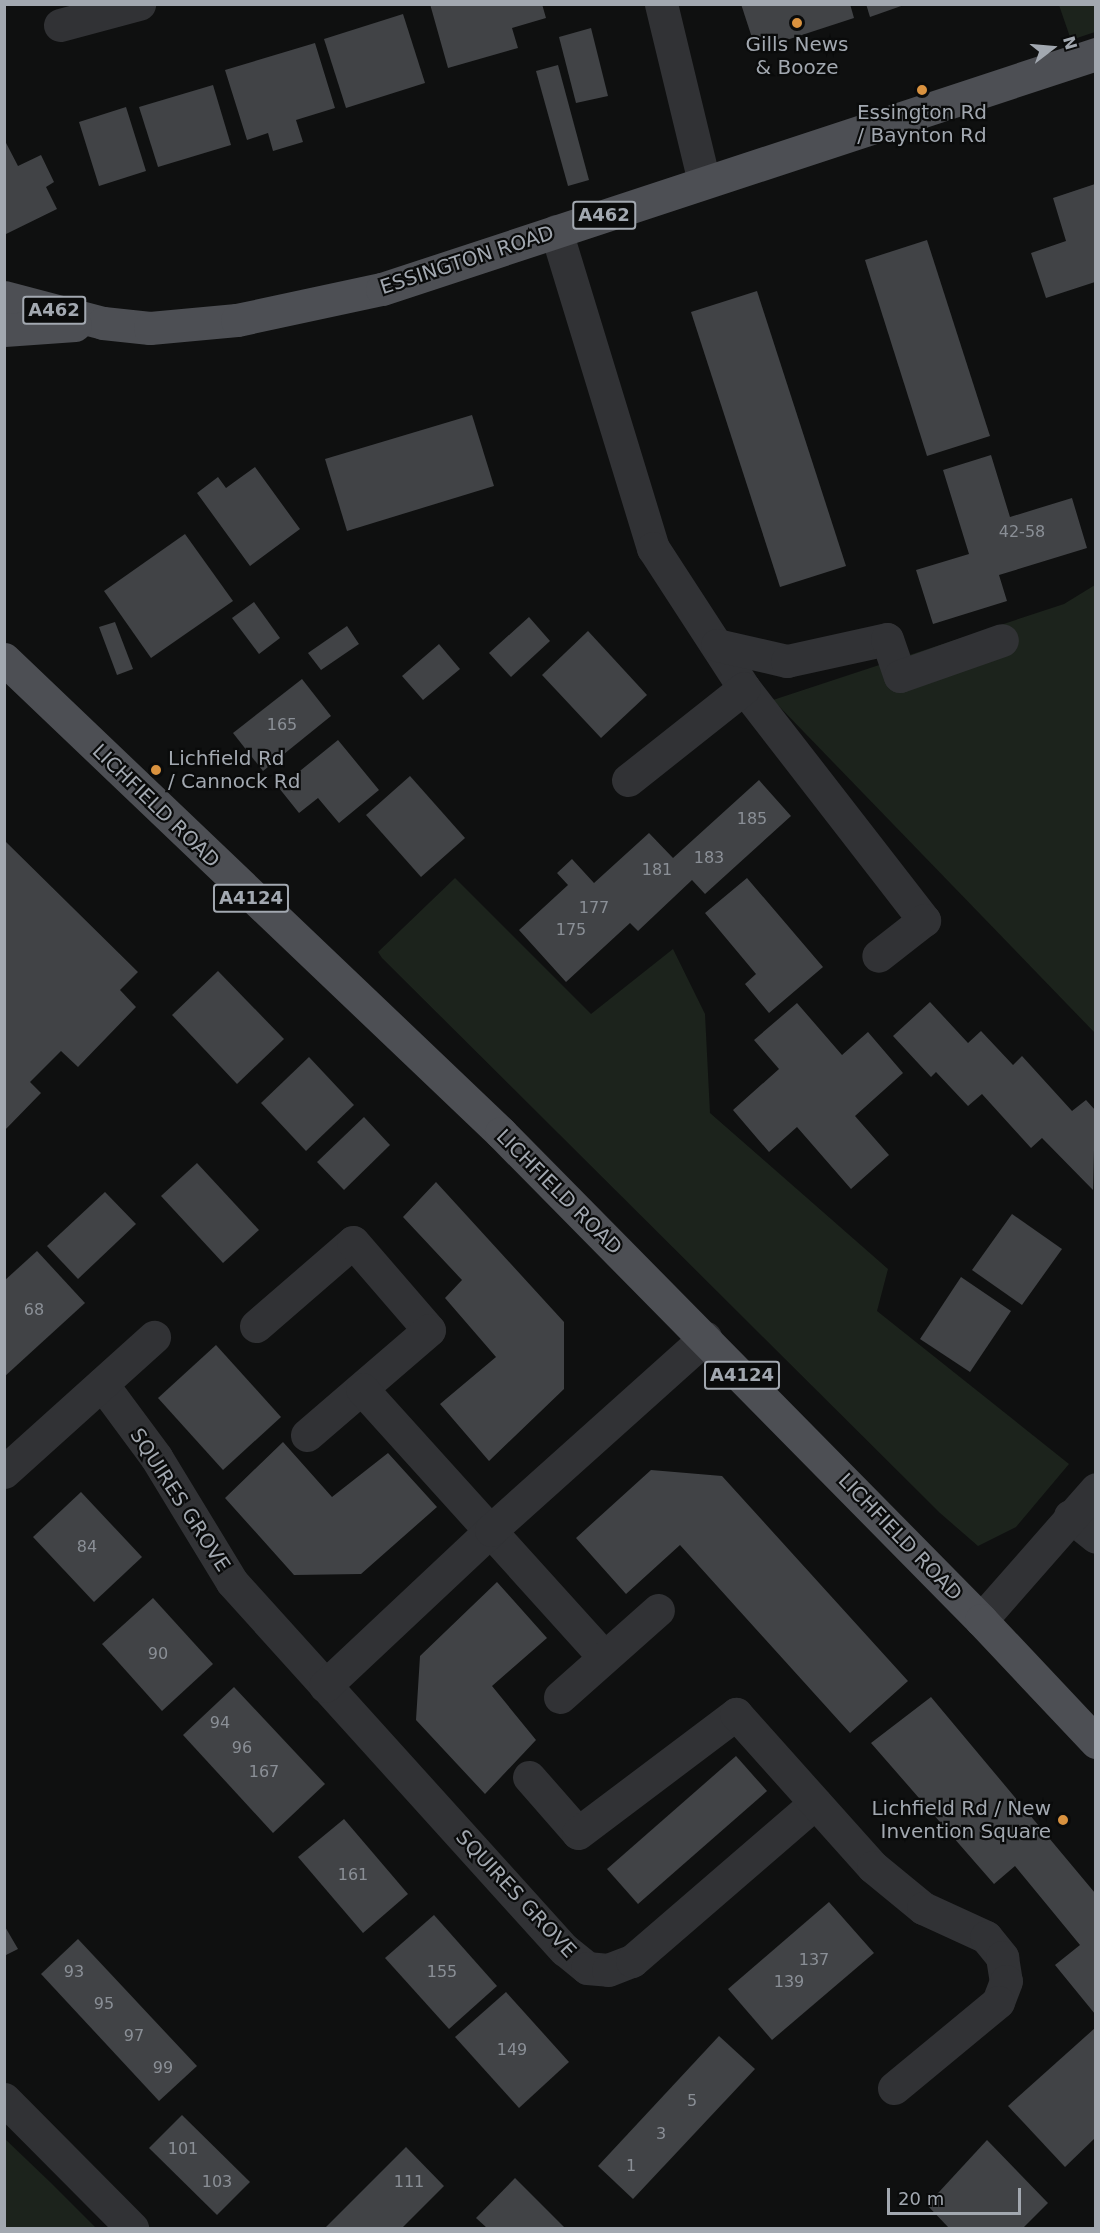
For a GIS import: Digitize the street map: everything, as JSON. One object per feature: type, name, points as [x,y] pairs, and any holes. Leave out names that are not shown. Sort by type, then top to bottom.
[{"type":"main road","name":"ESSINGTON ROAD","points":[[4,297],[103,323],[150,328],[237,320],[382,289],[1095,54]]},
{"type":"main road","name":"ESSINGTON ROAD","points":[[4,330],[103,323]]},
{"type":"main road","name":"LICHFIELD ROAD","points":[[4,659],[501,1133],[981,1620],[1095,1742]]},
{"type":"street","points":[[60,25],[139,4]]},
{"type":"street","points":[[661,4],[704,182]]},
{"type":"street","points":[[556,231],[653,548],[744,688],[924,920],[879,956]]},
{"type":"street","points":[[717,645],[787,662],[888,639],[900,676],[1002,640]]},
{"type":"street","points":[[628,780],[744,688]]},
{"type":"street","points":[[256,1326],[353,1242],[429,1330],[307,1435]]},
{"type":"street","points":[[4,1472],[154,1337]]},
{"type":"street","points":[[325,1686],[491,1530],[705,1338]]},
{"type":"street","name":"SQUIRES GROVE","points":[[102,1384],[156,1457],[232,1582],[565,1950],[587,1968],[608,1970],[632,1961],[814,1803]]},
{"type":"street","points":[[362,1389],[604,1658]]},
{"type":"street","points":[[981,1620],[1095,1489]]},
{"type":"street","points":[[1070,1516],[1095,1538]]},
{"type":"street","points":[[560,1697],[658,1610]]},
{"type":"street","points":[[529,1777],[578,1833],[736,1714],[873,1867],[923,1908],[986,1937],[1002,1957],[1006,1981],[998,2002],[985,2016],[894,2088]]},
{"type":"street","points":[[4,2099],[132,2229]]},
{"type":"shaded area","points":[[1059,5],[1095,5],[1095,32],[1071,40]]},
{"type":"shaded area","points":[[1095,585],[1095,1033],[773,700],[1064,604]]},
{"type":"shaded area","points":[[455,878],[591,1014],[673,949],[705,1014],[710,1113],[888,1269],[877,1311],[1069,1464],[1016,1527],[978,1546],[940,1513],[382,958],[378,952]]},
{"type":"shaded area","points":[[4,2138],[50,2182],[96,2228],[5,2228]]},
{"type":"building","points":[[430,4],[542,4],[546,18],[512,28],[518,48],[448,68]]},
{"type":"building","points":[[741,4],[850,4],[854,18],[756,50]]},
{"type":"building","points":[[866,4],[904,4],[904,5],[870,17]]},
{"type":"building","points":[[403,14],[425,83],[346,108],[324,39]]},
{"type":"building","points":[[591,28],[608,96],[576,103],[559,37]]},
{"type":"building","points":[[315,43],[335,108],[296,120],[303,142],[273,151],[268,133],[247,140],[225,70]]},
{"type":"building","points":[[558,65],[589,180],[568,186],[536,71]]},
{"type":"building","points":[[213,85],[231,145],[158,167],[139,107]]},
{"type":"building","points":[[126,107],[146,171],[99,186],[79,122]]},
{"type":"building","points":[[4,139],[18,166],[41,155],[54,182],[46,187],[57,209],[4,235]]},
{"type":"building","points":[[1095,184],[1095,282],[1046,298],[1031,253],[1066,241],[1053,198]]},
{"type":"building","points":[[927,240],[990,436],[927,456],[865,260]]},
{"type":"building","points":[[757,291],[846,566],[780,587],[691,312]]},
{"type":"building","points":[[472,415],[494,486],[347,531],[325,459]]},
{"type":"building","points":[[991,455],[1010,517],[1072,498],[1087,548],[999,575],[1007,601],[933,624],[916,570],[969,554],[943,470]]},
{"type":"building","points":[[255,467],[300,529],[250,566],[197,493],[218,477],[226,488]]},
{"type":"building","points":[[185,534],[233,601],[151,658],[104,591]]},
{"type":"building","points":[[254,602],[280,638],[259,654],[232,618]]},
{"type":"building","points":[[529,617],[550,641],[511,677],[489,653]]},
{"type":"building","points":[[115,622],[133,669],[117,675],[99,627]]},
{"type":"building","points":[[347,626],[359,644],[321,670],[308,653]]},
{"type":"building","points":[[588,631],[647,695],[601,738],[542,675]]},
{"type":"building","points":[[439,644],[460,669],[423,700],[402,676]]},
{"type":"building","points":[[302,679],[331,716],[263,771],[233,733]]},
{"type":"building","points":[[338,740],[379,790],[339,823],[318,798],[299,813],[279,788]]},
{"type":"building","points":[[410,776],[465,838],[421,877],[366,815]]},
{"type":"building","points":[[759,780],[791,816],[705,894],[692,880],[638,931],[630,923],[566,982],[519,930],[568,885],[557,873],[572,859],[594,883],[649,833],[673,858]]},
{"type":"building","points":[[4,840],[138,972],[120,990],[136,1007],[78,1067],[61,1051],[30,1082],[41,1093],[4,1131]]},
{"type":"building","points":[[747,878],[823,967],[769,1013],[745,984],[756,974],[705,913]]},
{"type":"building","points":[[218,971],[284,1039],[237,1084],[172,1015]]},
{"type":"building","points":[[930,1002],[968,1043],[981,1031],[1013,1065],[1022,1056],[1072,1111],[1086,1100],[1095,1110],[1093,1190],[1042,1138],[1031,1148],[982,1094],[968,1106],[936,1072],[931,1077],[893,1036]]},
{"type":"building","points":[[797,1003],[842,1055],[868,1032],[903,1073],[855,1116],[889,1155],[851,1189],[797,1127],[769,1152],[733,1110],[779,1069],[754,1040]]},
{"type":"building","points":[[309,1057],[354,1105],[306,1151],[261,1103]]},
{"type":"building","points":[[364,1117],[390,1145],[344,1190],[317,1162]]},
{"type":"building","points":[[197,1163],[259,1230],[223,1263],[161,1196]]},
{"type":"building","points":[[436,1182],[564,1322],[564,1389],[489,1461],[440,1404],[496,1357],[445,1298],[462,1280],[403,1217]]},
{"type":"building","points":[[105,1192],[136,1224],[78,1279],[47,1246]]},
{"type":"building","points":[[1012,1214],[1062,1249],[1022,1305],[972,1270]]},
{"type":"building","points":[[37,1251],[85,1303],[4,1377],[4,1281]]},
{"type":"building","points":[[961,1277],[1011,1311],[970,1372],[920,1339]]},
{"type":"building","points":[[216,1345],[281,1417],[223,1470],[158,1398]]},
{"type":"building","points":[[283,1442],[332,1497],[388,1453],[437,1507],[361,1574],[294,1575],[225,1498]]},
{"type":"building","points":[[651,1470],[722,1476],[908,1681],[850,1733],[680,1545],[626,1594],[576,1538]]},
{"type":"building","points":[[81,1492],[142,1557],[94,1602],[33,1537]]},
{"type":"building","points":[[497,1582],[547,1638],[492,1686],[536,1740],[485,1794],[416,1720],[420,1656]]},
{"type":"building","points":[[153,1598],[213,1664],[162,1711],[102,1644]]},
{"type":"building","points":[[234,1687],[325,1784],[273,1833],[183,1735]]},
{"type":"building","points":[[931,1697],[1095,1893],[1095,2014],[1055,1965],[1080,1945],[1015,1866],[994,1884],[871,1743]]},
{"type":"building","points":[[736,1756],[767,1791],[638,1904],[607,1869]]},
{"type":"building","points":[[344,1819],[408,1894],[363,1933],[298,1857]]},
{"type":"building","points":[[829,1902],[874,1953],[772,2040],[728,1989]]},
{"type":"building","points":[[434,1915],[497,1986],[449,2029],[385,1958]]},
{"type":"building","points":[[4,1925],[18,1949],[4,1956]]},
{"type":"building","points":[[78,1939],[197,2066],[159,2101],[41,1974]]},
{"type":"building","points":[[506,1992],[569,2062],[519,2108],[455,2037]]},
{"type":"building","points":[[1095,2028],[1095,2138],[1065,2167],[1008,2106]]},
{"type":"building","points":[[719,2036],[755,2069],[633,2199],[598,2166]]},
{"type":"building","points":[[182,2115],[250,2182],[217,2215],[149,2148]]},
{"type":"building","points":[[987,2140],[1048,2203],[1023,2228],[949,2228],[927,2205]]},
{"type":"building","points":[[406,2147],[444,2186],[402,2228],[325,2228]]},
{"type":"building","points":[[515,2178],[565,2228],[487,2228],[476,2218]]},
{"type":"place","name":"Gills News & Booze","points":[[797,23]]},
{"type":"place","name":"Essington Rd / Baynton Rd","points":[[922,90]]},
{"type":"place","name":"Lichfield Rd / Cannock Rd","points":[[156,770]]},
{"type":"place","name":"Lichfield Rd / New Invention Square","points":[[1063,1820]]}]
